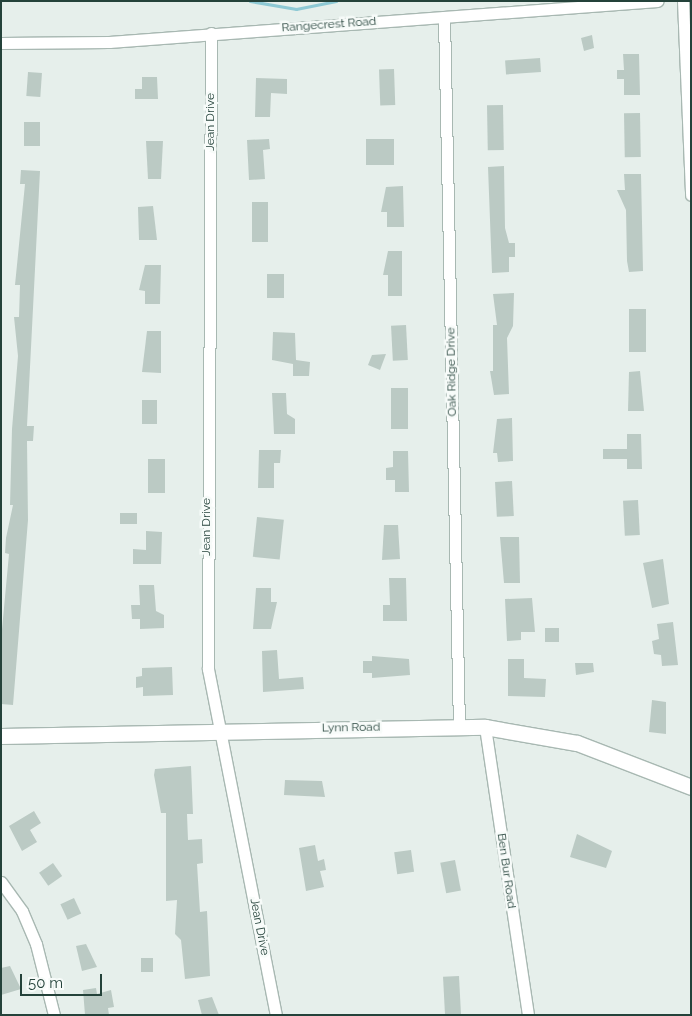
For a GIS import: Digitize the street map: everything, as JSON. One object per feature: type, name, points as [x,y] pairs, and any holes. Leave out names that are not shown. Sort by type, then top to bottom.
[{"type":"main road","name":"Lynn Road","points":[[1,736],[485,727],[577,743],[691,786]]},
{"type":"street","name":"Rangecrest Road","points":[[1,43],[60,44],[657,1]]},
{"type":"street","points":[[683,1],[691,195]]},
{"type":"street","name":"Oak Ridge Drive","points":[[444,17],[459,726]]},
{"type":"street","name":"Jean Drive","points":[[211,33],[208,669],[276,1015]]},
{"type":"street","name":"Ben Bur Road","points":[[485,727],[528,1015]]},
{"type":"street","points":[[1,882],[22,911],[36,944],[54,1015]]},
{"type":"building","points":[[592,35],[594,48],[584,51],[581,38]]},
{"type":"building","points":[[623,54],[639,54],[640,95],[624,95],[624,79],[617,79],[617,70],[624,70]]},
{"type":"building","points":[[540,58],[541,72],[506,74],[505,60]]},
{"type":"building","points":[[394,69],[395,105],[380,106],[379,70]]},
{"type":"building","points":[[28,72],[42,73],[40,97],[26,96]]},
{"type":"building","points":[[142,77],[157,77],[158,99],[135,99],[135,89],[142,89]]},
{"type":"building","points":[[256,78],[287,79],[287,94],[271,93],[270,117],[255,117]]},
{"type":"building","points":[[487,105],[503,105],[504,150],[488,150]]},
{"type":"building","points":[[624,113],[640,113],[641,157],[625,157]]},
{"type":"building","points":[[24,122],[40,122],[40,146],[24,146]]},
{"type":"building","points":[[269,139],[270,149],[263,150],[265,179],[249,180],[247,140]]},
{"type":"building","points":[[366,139],[394,139],[394,165],[366,165]]},
{"type":"building","points":[[146,141],[163,141],[161,179],[148,179]]},
{"type":"building","points":[[504,166],[505,228],[509,243],[515,243],[515,257],[509,257],[509,272],[492,273],[488,167]]},
{"type":"building","points":[[21,170],[40,171],[27,426],[34,426],[33,441],[27,441],[28,520],[13,705],[1,704],[1,640],[9,554],[5,553],[6,538],[13,505],[10,505],[12,429],[18,356],[14,317],[19,317],[20,285],[15,285],[25,184],[20,184]]},
{"type":"building","points":[[624,174],[641,174],[643,271],[629,272],[626,210],[617,190],[625,190]]},
{"type":"building","points":[[403,186],[404,227],[387,227],[387,212],[381,212],[386,187]]},
{"type":"building","points":[[252,202],[268,202],[268,242],[252,242]]},
{"type":"building","points":[[153,206],[157,240],[139,240],[138,207]]},
{"type":"building","points":[[388,251],[402,251],[402,296],[388,296],[388,275],[383,275]]},
{"type":"building","points":[[145,265],[161,265],[160,304],[145,304],[145,291],[139,290]]},
{"type":"building","points":[[267,274],[284,274],[284,298],[267,298]]},
{"type":"building","points":[[514,293],[513,326],[507,338],[509,394],[494,395],[490,371],[493,371],[493,325],[497,325],[493,294]]},
{"type":"building","points":[[629,309],[646,309],[646,352],[629,352]]},
{"type":"building","points":[[406,325],[408,360],[393,361],[391,326]]},
{"type":"building","points":[[147,331],[161,331],[161,373],[142,372]]},
{"type":"building","points":[[273,332],[295,333],[296,360],[310,362],[309,376],[293,376],[293,364],[272,360]]},
{"type":"building","points":[[386,354],[380,370],[368,365],[372,355]]},
{"type":"building","points":[[640,371],[644,411],[628,411],[629,372]]},
{"type":"building","points":[[391,388],[408,388],[408,429],[391,429]]},
{"type":"building","points":[[272,393],[286,393],[287,414],[295,419],[295,434],[274,434]]},
{"type":"building","points":[[142,400],[157,400],[157,424],[142,424]]},
{"type":"building","points":[[512,418],[513,461],[498,462],[497,453],[493,453],[497,419]]},
{"type":"building","points":[[627,434],[641,434],[642,469],[627,469],[627,459],[603,459],[603,449],[627,449]]},
{"type":"building","points":[[259,450],[281,450],[280,463],[274,463],[274,488],[258,488]]},
{"type":"building","points":[[393,451],[408,451],[409,492],[395,492],[395,480],[386,480],[386,468],[393,467]]},
{"type":"building","points":[[148,459],[165,459],[165,493],[148,493]]},
{"type":"building","points":[[512,481],[514,516],[497,517],[495,482]]},
{"type":"building","points":[[638,500],[640,535],[625,536],[623,501]]},
{"type":"building","points":[[120,513],[137,513],[137,524],[120,524]]},
{"type":"building","points":[[257,517],[284,520],[280,560],[253,557]]},
{"type":"building","points":[[384,525],[398,525],[400,559],[382,560]]},
{"type":"building","points":[[146,531],[162,532],[161,564],[133,564],[133,549],[146,550]]},
{"type":"building","points":[[500,537],[519,537],[520,583],[504,583]]},
{"type":"building","points":[[663,559],[669,604],[652,608],[643,563]]},
{"type":"building","points":[[389,578],[406,578],[407,621],[383,621],[383,605],[390,605]]},
{"type":"building","points":[[139,585],[154,585],[156,611],[164,615],[164,628],[140,629],[140,619],[132,619],[131,605],[140,605]]},
{"type":"building","points":[[256,588],[271,588],[271,602],[277,602],[271,629],[253,629]]},
{"type":"building","points":[[532,598],[535,632],[521,632],[521,640],[507,641],[505,599]]},
{"type":"building","points":[[673,622],[678,665],[662,666],[661,655],[654,654],[652,641],[659,639],[657,624]]},
{"type":"building","points":[[545,628],[559,628],[559,642],[545,642]]},
{"type":"building","points":[[277,650],[279,679],[303,677],[304,689],[263,692],[262,651]]},
{"type":"building","points":[[372,656],[409,659],[410,675],[372,678],[372,673],[363,673],[363,661],[372,661]]},
{"type":"building","points":[[508,659],[524,659],[524,678],[546,679],[545,697],[508,696]]},
{"type":"building","points":[[575,663],[593,663],[594,672],[576,675]]},
{"type":"building","points":[[172,667],[173,695],[143,696],[143,687],[136,688],[136,677],[142,676],[142,668]]},
{"type":"building","points":[[652,700],[666,702],[666,734],[649,732]]},
{"type":"building","points":[[191,766],[193,814],[187,814],[188,840],[202,839],[203,863],[197,864],[200,912],[207,911],[210,976],[185,979],[181,940],[175,934],[177,900],[166,901],[166,813],[161,813],[154,775],[155,769]]},
{"type":"building","points":[[285,780],[322,781],[325,797],[284,795]]},
{"type":"building","points":[[34,811],[41,823],[30,830],[37,842],[22,851],[9,826]]},
{"type":"building","points":[[577,834],[612,851],[606,868],[570,857]]},
{"type":"building","points":[[315,845],[318,861],[324,859],[326,870],[320,871],[324,887],[306,891],[299,848]]},
{"type":"building","points":[[411,850],[414,872],[397,874],[394,852]]},
{"type":"building","points":[[455,860],[461,890],[446,893],[440,863]]},
{"type":"building","points":[[53,863],[62,876],[48,886],[39,873]]},
{"type":"building","points":[[74,898],[81,913],[68,920],[60,904]]},
{"type":"building","points":[[86,944],[97,967],[82,971],[76,946]]},
{"type":"building","points":[[141,958],[153,958],[153,972],[141,972]]},
{"type":"building","points":[[10,966],[21,989],[1,995],[1,968]]},
{"type":"building","points":[[459,976],[461,1015],[445,1015],[443,977]]},
{"type":"building","points":[[96,988],[97,994],[111,990],[114,1007],[108,1008],[109,1015],[85,1015],[83,990]]},
{"type":"building","points":[[212,997],[219,1015],[202,1015],[198,1000]]},
{"type":"waterway","points":[[250,1],[296,9],[336,1]]}]
